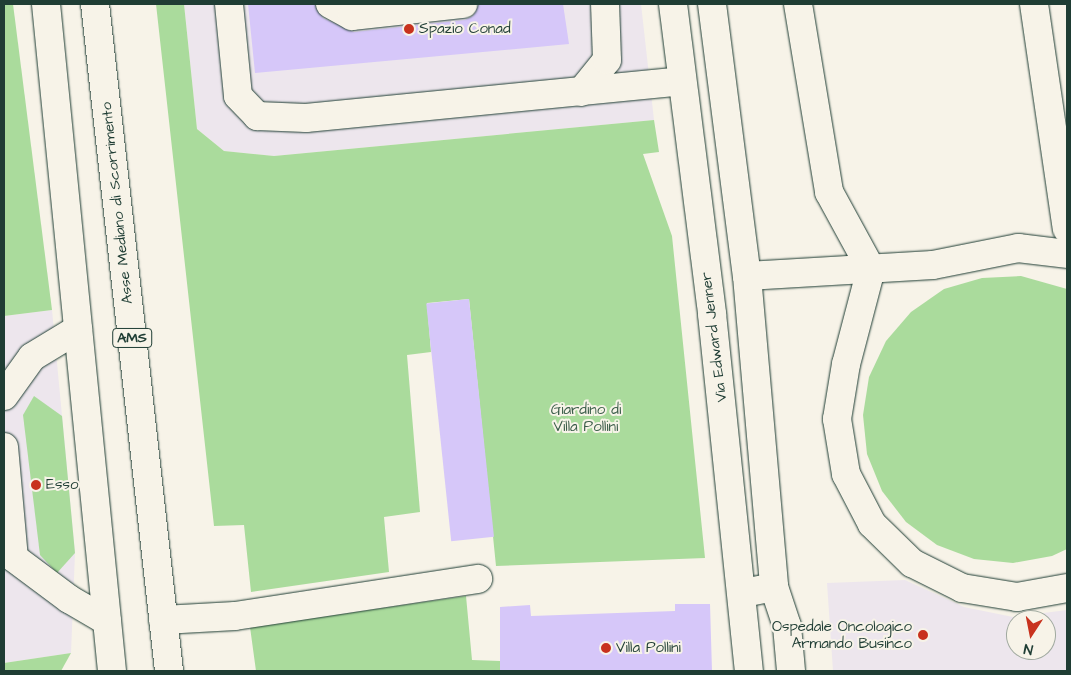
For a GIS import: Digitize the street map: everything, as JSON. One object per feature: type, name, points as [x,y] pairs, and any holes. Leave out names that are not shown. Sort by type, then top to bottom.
[{"type":"main road","points":[[46,4],[112,671]]},
{"type":"main road","name":"Asse Mediano di Scorrimento","points":[[95,4],[169,671]]},
{"type":"main road","points":[[229,4],[238,96],[257,116],[306,118],[681,81]]},
{"type":"main road","points":[[330,4],[352,16],[463,4]]},
{"type":"main road","points":[[581,92],[607,60],[606,4]]},
{"type":"main road","name":"Via Edward Jenner","points":[[672,4],[744,593],[749,671]]},
{"type":"main road","points":[[712,4],[747,276],[774,587],[787,626],[791,671]]},
{"type":"main road","points":[[798,4],[829,192],[870,269],[846,364],[837,419],[846,474],[872,524],[912,563],[962,588],[1017,597],[1067,588]]},
{"type":"main road","points":[[1034,4],[1067,229]]},
{"type":"main road","points":[[747,276],[933,265],[1018,248],[1067,254]]},
{"type":"main road","points":[[4,372],[78,329]]},
{"type":"main road","points":[[4,396],[32,357]]},
{"type":"main road","points":[[4,447],[14,558],[43,580],[107,621]]},
{"type":"main road","points":[[4,573],[43,580]]},
{"type":"main road","points":[[163,620],[235,616],[478,579]]},
{"type":"main road","points":[[744,593],[774,587]]},
{"type":"shaded area","points":[[184,4],[641,4],[654,120],[274,156],[224,151],[197,129]]},
{"type":"shaded area","name":"Esso","points":[[52,310],[75,553],[71,653],[4,663],[4,316]]},
{"type":"shaded area","name":"Ospedale Oncologico Armando Businco","points":[[905,580],[964,607],[1006,616],[1006,660],[1056,660],[1056,611],[1067,610],[1067,671],[833,671],[827,583]]},
{"type":"green space","points":[[4,4],[13,4],[52,310],[4,316]]},
{"type":"green space","name":"Giardino di Villa Pollini","points":[[156,4],[184,4],[197,129],[224,151],[274,156],[654,120],[659,152],[643,154],[672,236],[705,558],[496,566],[469,299],[427,303],[431,352],[407,355],[420,512],[384,517],[389,572],[251,592],[244,525],[214,526]]},
{"type":"green space","points":[[1021,276],[1067,289],[1067,549],[1052,556],[1013,563],[974,559],[937,545],[906,522],[882,491],[867,454],[863,415],[869,377],[886,341],[911,312],[944,289],[982,278]]},
{"type":"green space","points":[[34,396],[62,416],[75,553],[57,573],[40,555],[23,415]]},
{"type":"green space","points":[[466,596],[472,660],[500,661],[500,671],[256,671],[250,627]]},
{"type":"green space","points":[[71,653],[61,671],[4,671],[4,663]]},
{"type":"building","name":"Spazio Conad","points":[[248,4],[314,4],[323,18],[354,32],[465,20],[473,16],[478,4],[563,4],[569,44],[255,73]]},
{"type":"building","points":[[469,299],[494,537],[451,541],[426,303]]},
{"type":"building","name":"Villa Pollini","points":[[675,604],[710,604],[712,671],[500,671],[500,607],[530,605],[531,616],[675,611]]},
{"type":"place","name":"Spazio Conad","points":[[409,29]]},
{"type":"place","name":"Esso","points":[[36,485]]},
{"type":"place","name":"Ospedale Oncologico Armando Businco","points":[[923,635]]},
{"type":"place","name":"Villa Pollini","points":[[606,648]]}]
